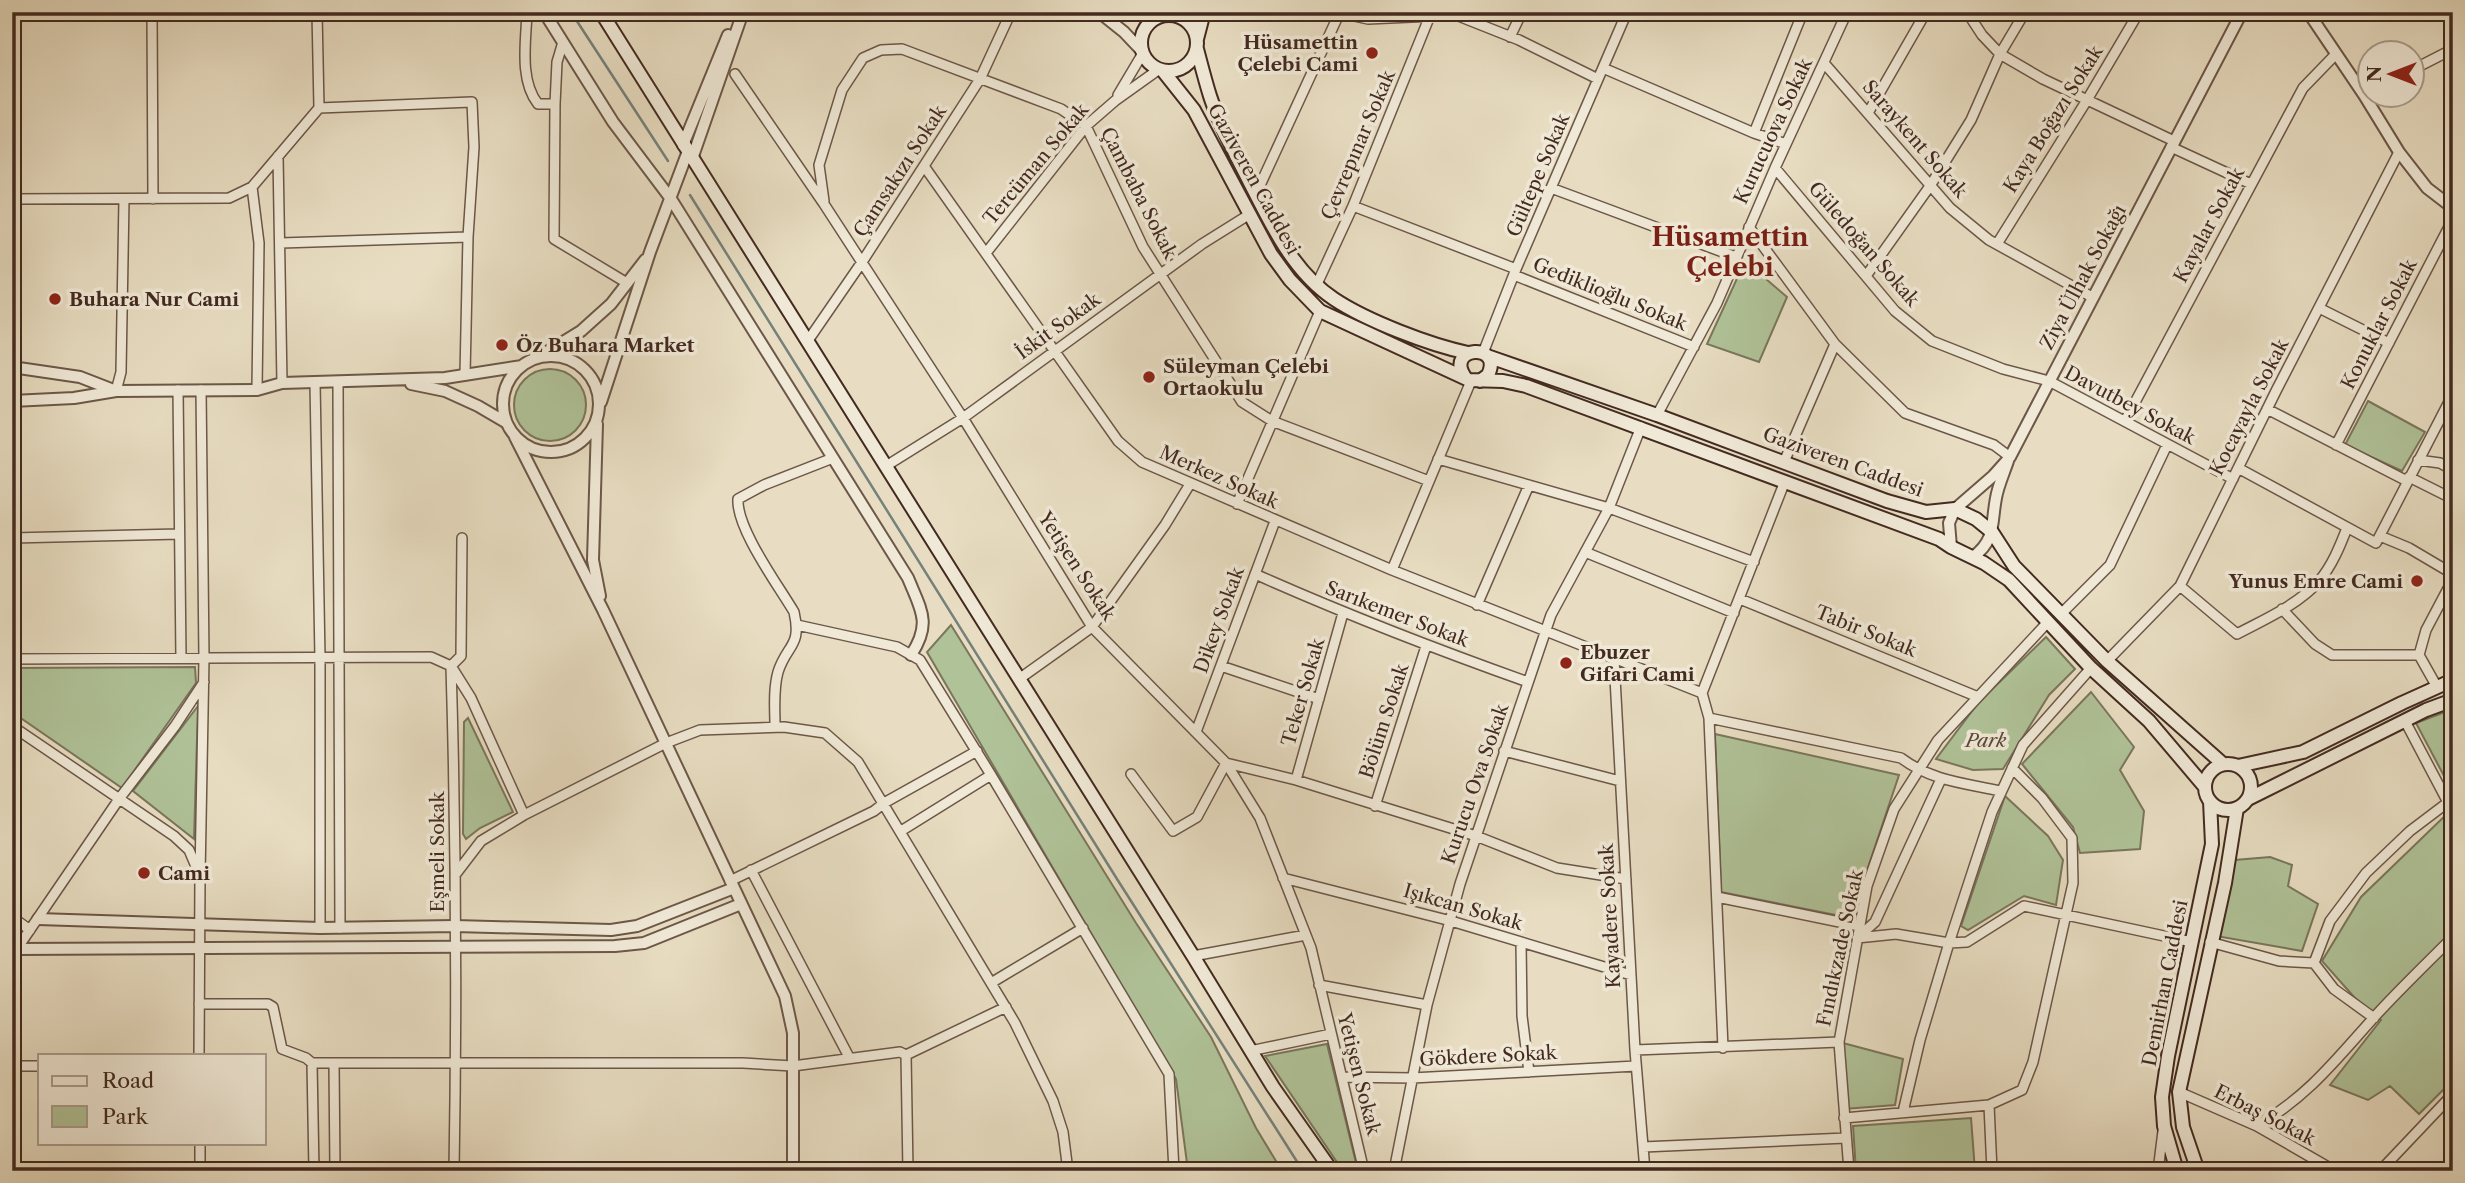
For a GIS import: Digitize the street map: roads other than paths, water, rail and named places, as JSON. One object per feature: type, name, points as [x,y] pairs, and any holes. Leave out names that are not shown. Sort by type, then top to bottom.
[{"type":"main road","points":[[1197,44],[1188,22],[1180,16],[1168,14],[1153,19],[1142,33],[1142,52],[1151,65],[1161,70],[1181,69],[1194,57],[1197,44],[1204,12]]},
{"type":"main road","points":[[603,13],[1250,1051],[1332,1171]]},
{"type":"main road","name":"Gaziveren Caddesi","points":[[1197,44],[1214,106],[1256,194],[1282,243],[1299,267],[1334,299],[1360,313],[1426,341],[1468,353]]},
{"type":"main road","name":"Gaziveren Caddesi","points":[[1161,70],[1194,110],[1271,254],[1320,312],[1472,380],[1503,381],[1526,386],[1922,532],[1973,557],[2009,580],[2091,668],[2149,721],[2205,787]]},
{"type":"main road","points":[[1468,353],[1485,354],[1490,360],[1491,371],[1485,379],[1472,380],[1461,364],[1468,353]]},
{"type":"main road","name":"Gaziveren Caddesi","points":[[1485,354],[1887,501],[1926,512],[1955,509]]},
{"type":"main road","points":[[1955,509],[1976,519],[1992,532],[2014,566],[2107,661],[2223,764],[2238,766],[2303,752],[2453,681]]},
{"type":"main road","points":[[2223,764],[2210,773],[2205,787],[2210,801],[2222,809],[2243,804],[2426,710],[2453,701]]},
{"type":"main road","points":[[2238,766],[2245,770],[2251,784],[2243,804]]},
{"type":"main road","name":"Demirhan Caddesi","points":[[2177,1171],[2164,1126],[2162,1097],[2212,844],[2210,801]]},
{"type":"main road","name":"Demirhan Caddesi","points":[[2197,1171],[2183,1127],[2179,1092],[2210,942],[2243,804]]},
{"type":"street","points":[[152,12],[153,199]]},
{"type":"street","points":[[12,199],[229,198],[252,187],[318,108],[317,12]]},
{"type":"street","points":[[527,12],[526,60],[529,93],[538,104],[555,104]]},
{"type":"street","points":[[544,12],[613,122],[671,200],[908,578],[924,625],[922,639],[911,655]]},
{"type":"street","points":[[603,610],[593,560],[597,420],[600,405],[650,252],[671,200],[736,12]]},
{"type":"street","points":[[688,152],[743,12]]},
{"type":"street","name":"Çamsakızı Sokak","points":[[807,342],[981,79],[1011,12]]},
{"type":"street","points":[[1099,12],[1124,32],[1142,52]]},
{"type":"street","points":[[1142,12],[1168,14]]},
{"type":"street","points":[[1510,37],[1522,12]]},
{"type":"street","name":"Gültepe Sokak","points":[[1485,354],[1515,272],[1628,12]]},
{"type":"street","points":[[1754,133],[1803,12]]},
{"type":"street","name":"Kurucuova Sokak","points":[[1657,415],[1717,303],[1775,168],[1847,12]]},
{"type":"street","points":[[1868,113],[1926,12]]},
{"type":"street","points":[[1967,12],[1982,35],[2000,54],[2042,79],[2251,184]]},
{"type":"street","points":[[1866,276],[1930,186],[1971,120],[2000,54],[2025,12]]},
{"type":"street","name":"Kaya Boğazı Sokak","points":[[1997,244],[2139,12]]},
{"type":"street","name":"Ziya Ülhak Sokağı","points":[[1955,509],[1993,476],[2010,457],[2242,12]]},
{"type":"street","points":[[2308,12],[2356,79]]},
{"type":"street","points":[[1256,194],[1337,13],[1429,18],[1452,14],[1510,37],[1598,79]]},
{"type":"street","name":"Çevrepınar Sokak","points":[[1317,284],[1353,206],[1429,18]]},
{"type":"street","points":[[563,42],[557,62],[555,104],[554,239],[627,284]]},
{"type":"street","name":"Çambaba Sokak","points":[[824,204],[819,165],[842,90],[863,58],[881,50],[902,49],[1061,109],[1086,126],[1143,247],[1242,402],[1272,421],[1429,481]]},
{"type":"street","points":[[2426,63],[2453,49]]},
{"type":"street","name":"Tercüman Sokak","points":[[1116,100],[1142,52]]},
{"type":"street","name":"Kayalar Sokak","points":[[2125,421],[2303,88],[2336,54]]},
{"type":"street","name":"Saraykent Sokak","points":[[1824,63],[1950,208],[1997,244],[2092,297]]},
{"type":"street","points":[[1604,68],[1754,133],[1786,144]]},
{"type":"street","name":"Tercüman Sokak","points":[[986,253],[1086,126],[1116,100],[1161,70]]},
{"type":"street","name":"Yetişen Sokak","points":[[735,74],[824,204],[963,418],[1092,627],[1226,763],[1260,818],[1306,935],[1364,1171]]},
{"type":"street","points":[[318,108],[472,102],[474,147],[468,237],[465,375]]},
{"type":"street","points":[[2375,108],[2399,152],[2427,188],[2453,208]]},
{"type":"street","name":"Kocayayla Sokak","points":[[2107,661],[2180,586],[2399,152]]},
{"type":"street","points":[[278,156],[282,383]]},
{"type":"street","name":"Merkez Sokak","points":[[925,166],[1118,441],[1142,462],[1392,570],[1702,693]]},
{"type":"street","name":"Güledoğan Sokak","points":[[1775,168],[1895,311],[1932,341],[2003,369],[2049,381]]},
{"type":"street","points":[[252,187],[259,243],[257,390]]},
{"type":"street","points":[[1551,188],[1736,257]]},
{"type":"street","points":[[116,391],[121,372],[124,199]]},
{"type":"street","name":"Gediklioğlu Sokak","points":[[1353,206],[1694,346]]},
{"type":"street","name":"İskit Sokak","points":[[886,466],[963,418],[1160,274],[1250,214]]},
{"type":"street","name":"Konuklar Sokak","points":[[2336,445],[2453,219]]},
{"type":"street","points":[[1749,227],[1835,344],[1905,413],[1994,445],[2010,457],[1996,495],[1992,532],[1985,548],[1973,557]]},
{"type":"street","points":[[281,243],[468,237]]},
{"type":"street","points":[[650,252],[611,304],[581,331],[522,366],[511,378],[505,392],[503,408],[507,423],[603,610],[785,996],[793,1033],[793,1171]]},
{"type":"street","points":[[2319,309],[2389,343]]},
{"type":"street","points":[[1237,504],[1320,312]]},
{"type":"street","points":[[1784,462],[1835,344]]},
{"type":"street","points":[[535,359],[551,356],[575,362],[593,380],[600,405]]},
{"type":"street","points":[[12,401],[74,398],[116,391],[257,390],[282,383],[394,381],[465,375],[522,366]]},
{"type":"street","points":[[12,367],[80,377],[116,391]]},
{"type":"street","points":[[1392,570],[1472,380]]},
{"type":"street","points":[[394,381],[445,391],[507,423]]},
{"type":"street","name":"Davutbey Sokak","points":[[2049,381],[2233,478]]},
{"type":"street","points":[[314,383],[320,658],[320,929]]},
{"type":"street","points":[[338,383],[340,928]]},
{"type":"street","points":[[178,390],[181,658]]},
{"type":"street","points":[[199,1054],[204,682],[201,390]]},
{"type":"street","points":[[2378,539],[2453,394]]},
{"type":"street","points":[[2267,410],[2453,499]]},
{"type":"street","points":[[515,437],[528,447],[544,452],[560,452],[576,446],[588,435],[597,420]]},
{"type":"street","name":"Kurucu Ova Sokak","points":[[1394,1171],[1427,1005],[1476,836],[1504,751],[1550,615],[1609,508],[1641,427]]},
{"type":"street","points":[[2061,614],[2110,565],[2167,445]]},
{"type":"street","points":[[775,727],[778,673],[796,641],[797,625],[794,611],[744,528],[737,508],[738,499],[764,485],[833,458]]},
{"type":"street","points":[[1438,460],[1609,508],[1754,562]]},
{"type":"street","points":[[2418,460],[2440,464],[2453,470]]},
{"type":"street","points":[[2238,468],[2347,528],[2409,548],[2453,576],[2426,630],[2418,655],[2437,687]]},
{"type":"street","points":[[1723,1048],[1709,718],[1702,693],[1785,481]]},
{"type":"street","points":[[1019,678],[1092,627],[1165,525],[1190,484]]},
{"type":"street","points":[[1477,605],[1529,485]]},
{"type":"street","points":[[1951,547],[1950,523],[1955,509]]},
{"type":"street","name":"Dikey Sokak","points":[[1196,732],[1275,521]]},
{"type":"street","points":[[2180,586],[2237,634],[2295,602],[2320,580],[2337,554],[2347,528]]},
{"type":"street","points":[[12,538],[179,534]]},
{"type":"street","name":"Eşmeli Sokak","points":[[454,1171],[456,926],[451,666],[461,656],[462,538]]},
{"type":"street","points":[[1585,552],[1734,613]]},
{"type":"street","name":"Sarıkemer Sokak","points":[[1255,574],[1426,646],[1528,681]]},
{"type":"street","name":"Tabir Sokak","points":[[1740,599],[1978,697]]},
{"type":"street","points":[[2282,609],[2315,644],[2332,655],[2418,655]]},
{"type":"street","name":"Teker Sokak","points":[[1296,780],[1343,613]]},
{"type":"street","name":"Fındıkzade Sokak","points":[[1849,1171],[1839,1042],[1867,886],[1894,809],[1938,740],[2047,623]]},
{"type":"street","points":[[797,625],[897,646],[920,660],[1169,1074],[1174,1171]]},
{"type":"street","name":"Bölüm Sokak","points":[[1375,806],[1426,646]]},
{"type":"street","points":[[12,659],[431,657],[451,666],[471,698],[524,814]]},
{"type":"street","name":"Kayadere Sokak","points":[[1614,659],[1635,1050],[1645,1171]]},
{"type":"street","points":[[1221,666],[1319,699]]},
{"type":"street","points":[[1903,1112],[1920,1040],[1992,811],[2023,745],[2091,668]]},
{"type":"street","points":[[15,952],[119,799],[175,726],[204,682]]},
{"type":"street","points":[[1709,718],[1900,758],[1918,771],[1941,779],[2001,791]]},
{"type":"street","points":[[2405,721],[2453,812]]},
{"type":"street","points":[[12,726],[189,850],[200,876]]},
{"type":"street","points":[[455,875],[481,841],[524,814],[666,743],[700,730],[775,727],[825,733],[858,762],[1006,1007],[1053,1101],[1063,1132],[1068,1171]]},
{"type":"street","points":[[38,919],[320,929],[456,926],[611,930],[637,926],[732,885],[751,870],[874,811],[977,751]]},
{"type":"street","points":[[1504,751],[1620,781]]},
{"type":"street","points":[[1131,774],[1173,831],[1197,817],[1226,763],[1296,780],[1476,836],[1558,868],[1626,879]]},
{"type":"street","points":[[1844,1118],[1989,1105],[2022,1090],[2033,1062],[2073,883],[2072,838],[2042,798],[2012,768]]},
{"type":"street","points":[[901,831],[991,775]]},
{"type":"street","points":[[1857,938],[1875,922],[1941,779]]},
{"type":"street","points":[[2314,963],[2330,921],[2367,873],[2410,831],[2447,803]]},
{"type":"street","points":[[751,870],[849,1057]]},
{"type":"street","name":"Işıkcan Sokak","points":[[1283,878],[1451,920],[1631,975]]},
{"type":"street","points":[[1717,897],[1859,926]]},
{"type":"street","points":[[15,952],[615,946],[644,943],[741,904]]},
{"type":"street","points":[[1857,938],[1896,934],[1949,943],[1967,942],[2024,906],[2192,942]]},
{"type":"street","points":[[12,917],[30,930]]},
{"type":"street","points":[[992,983],[1083,928]]},
{"type":"street","points":[[1193,956],[1306,935]]},
{"type":"street","points":[[2257,1126],[2285,1110],[2319,1080],[2374,1018],[2453,937]]},
{"type":"street","points":[[1521,942],[1522,1016],[1529,1072]]},
{"type":"street","points":[[2210,942],[2279,961],[2314,963],[2334,989],[2374,1018]]},
{"type":"street","points":[[1319,985],[1427,1005]]},
{"type":"street","points":[[199,1004],[268,1004],[273,1007],[282,1049],[312,1063],[743,1063],[793,1066],[900,1052],[906,1055]]},
{"type":"street","points":[[906,1055],[1006,1007]]},
{"type":"street","points":[[1250,1051],[1331,1034]]},
{"type":"street","points":[[1635,1050],[1839,1042]]},
{"type":"street","points":[[906,1055],[908,1171]]},
{"type":"street","points":[[312,1063],[314,1171]]},
{"type":"street","points":[[334,1063],[335,1171]]},
{"type":"street","points":[[12,1066],[38,1066]]},
{"type":"street","name":"Gökdere Sokak","points":[[1342,1077],[1412,1078],[1636,1066]]},
{"type":"street","name":"Erbaş Sokak","points":[[2179,1092],[2257,1126],[2335,1171]]},
{"type":"street","points":[[2379,1171],[2453,1094]]},
{"type":"street","points":[[1989,1105],[1992,1171]]},
{"type":"street","points":[[2118,1171],[2159,1168],[2164,1126]]},
{"type":"street","points":[[1643,1147],[1846,1138]]},
{"type":"street","points":[[200,1144],[201,1171]]},
{"type":"waterway","points":[[571,12],[668,161]]},
{"type":"waterway","points":[[690,195],[1117,879],[1303,1171]]},
{"type":"place","name":"Hüsamettin Çelebi Cami","points":[[1372,53]]},
{"type":"place","name":"Buhara Nur Cami","points":[[55,299]]},
{"type":"place","name":"Öz Buhara Market","points":[[502,345]]},
{"type":"place","name":"Süleyman Çelebi Ortaokulu","points":[[1149,377]]},
{"type":"place","name":"Yunus Emre Cami","points":[[2417,581]]},
{"type":"place","name":"Ebuzer Gifari Cami","points":[[1566,663]]},
{"type":"place","name":"Cami","points":[[144,873]]},
{"type":"district","name":"Hüsamettin Çelebi","points":[[1730,252]]},
{"type":"park label","name":"Park","points":[[1986,740]]}]
